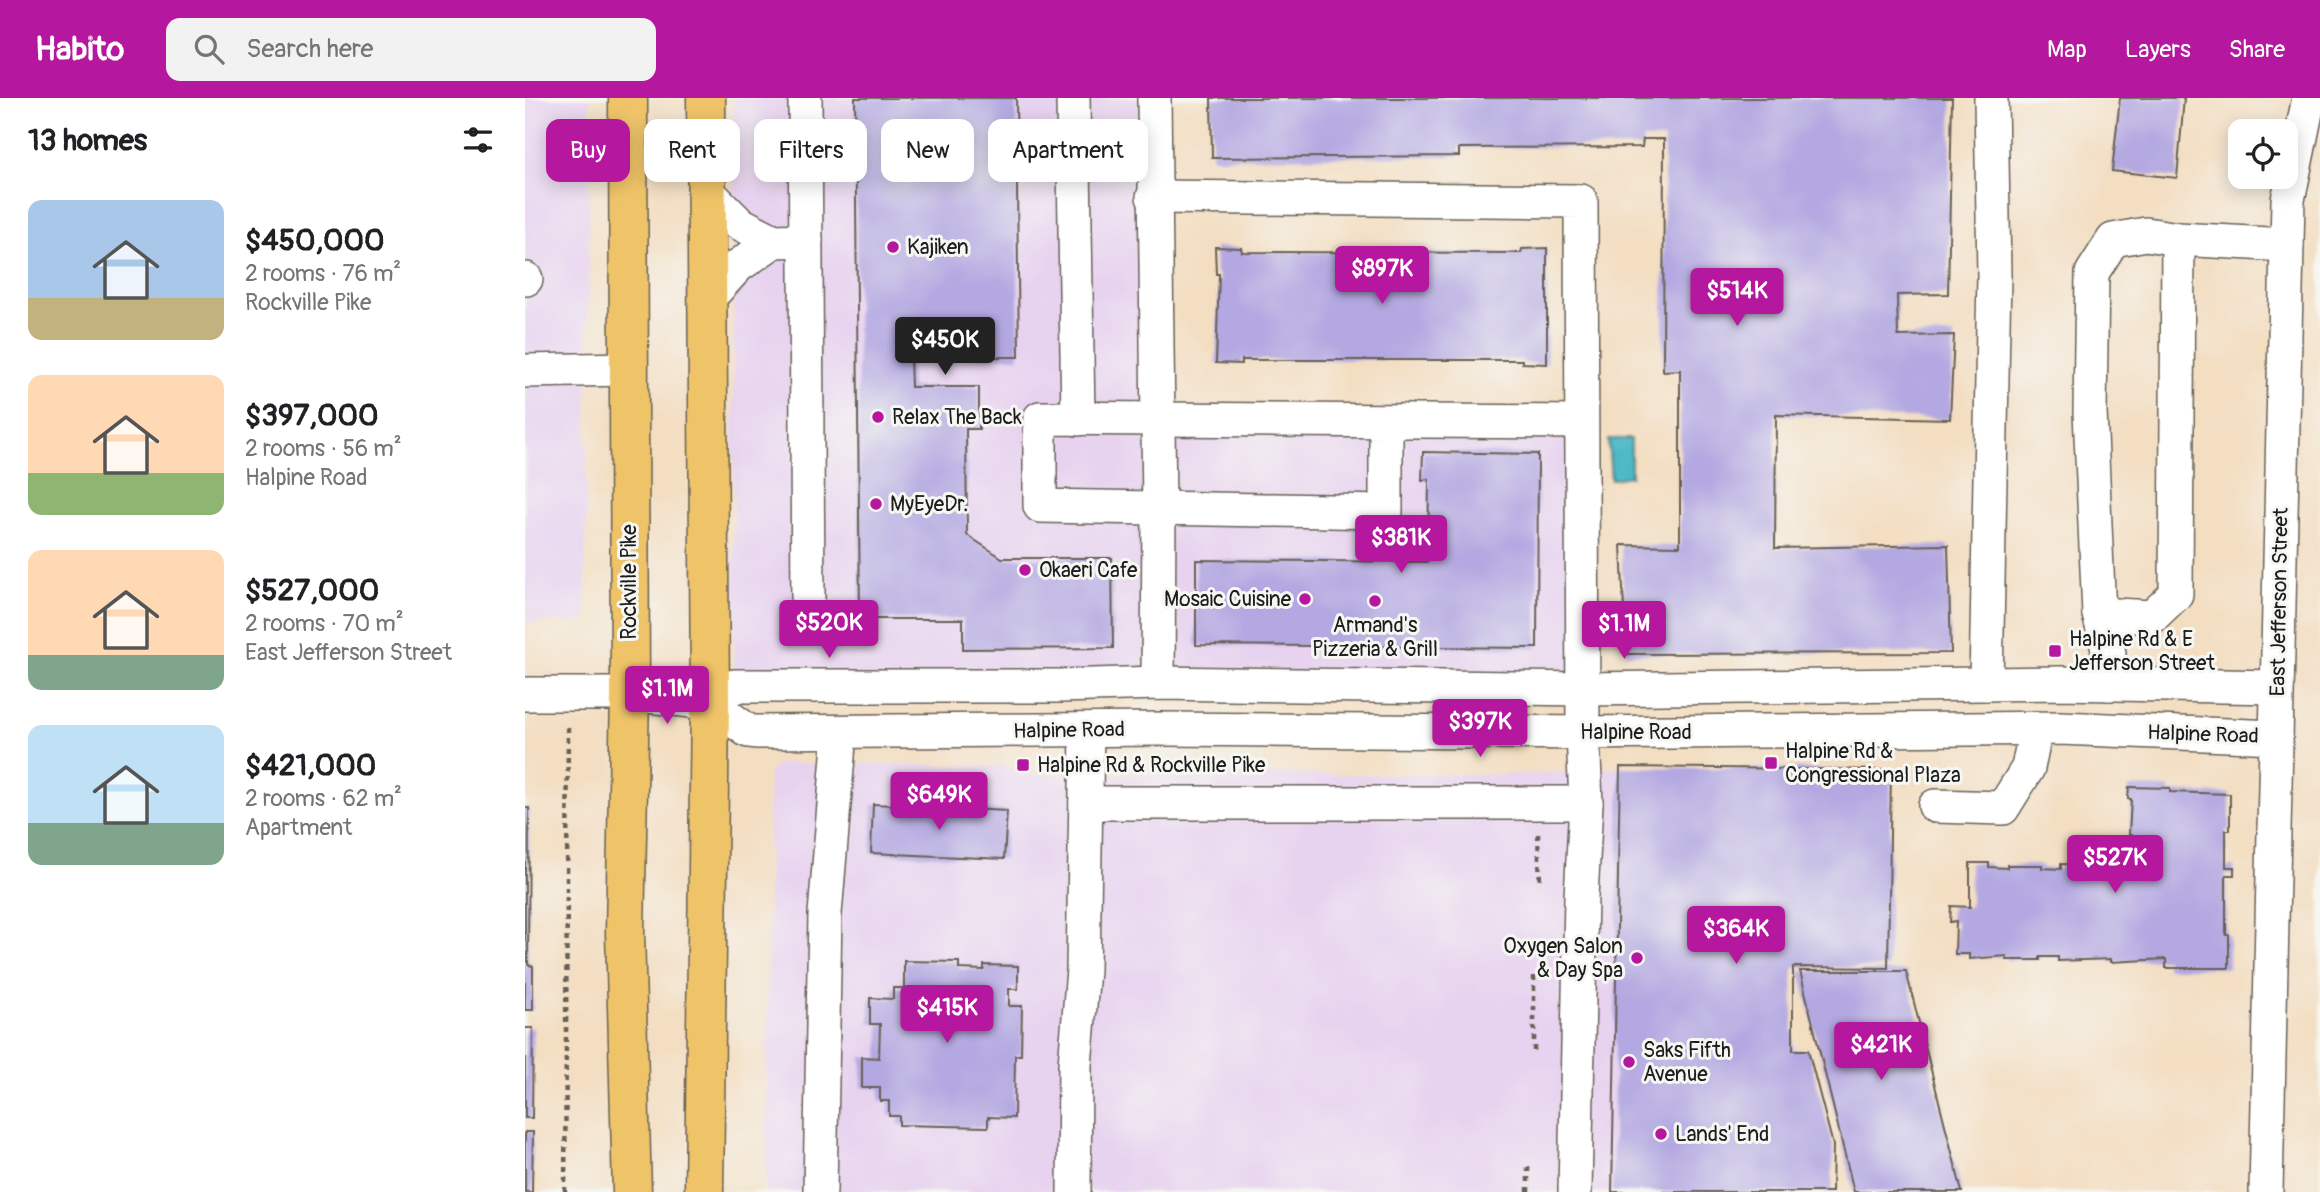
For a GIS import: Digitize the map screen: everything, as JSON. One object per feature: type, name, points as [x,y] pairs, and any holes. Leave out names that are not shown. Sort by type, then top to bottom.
[{"type":"main road","name":"Rockville Pike","points":[[628,98],[629,694],[625,932],[632,1192]]},
{"type":"main road","points":[[703,1192],[710,703],[706,98]]},
{"type":"street","points":[[805,98],[790,241],[808,604]]},
{"type":"street","points":[[1073,98],[1073,119]]},
{"type":"street","points":[[1154,98],[1153,197],[1159,508],[1158,683]]},
{"type":"street","points":[[1986,684],[1994,275],[1991,98]]},
{"type":"street","name":"East Jefferson Street","points":[[2266,1192],[2288,200],[2309,98]]},
{"type":"street","points":[[1148,163],[1154,163]]},
{"type":"street","points":[[1074,182],[1078,419]]},
{"type":"street","points":[[706,190],[739,223],[790,241]]},
{"type":"street","points":[[1153,197],[1581,201],[1583,733],[1586,803],[1581,897],[1575,1192]]},
{"type":"street","points":[[2109,684],[2109,653],[2099,614],[2090,412],[2092,273],[2113,240],[2146,234],[2178,240],[2287,245]]},
{"type":"street","points":[[2099,614],[2152,617],[2176,594],[2178,240]]},
{"type":"street","points":[[707,299],[738,266],[790,241]]},
{"type":"street","points":[[525,371],[628,369]]},
{"type":"street","points":[[1386,421],[1386,512],[1041,506],[1040,418],[1581,422]]},
{"type":"street","name":"Halpine Road","points":[[2276,737],[2036,728],[1583,733],[1165,729],[748,731],[710,703],[734,686],[1060,686],[1158,683],[1583,689],[1986,684],[2277,687]]},
{"type":"street","points":[[525,694],[629,694],[710,703]]},
{"type":"street","points":[[1935,806],[2003,808],[2028,768],[2036,728]]},
{"type":"street","points":[[1074,1192],[1075,1065],[1083,970],[1087,731]]},
{"type":"street","points":[[820,1192],[825,914],[840,732]]},
{"type":"street","points":[[1086,803],[1586,803]]},
{"type":"path","points":[[565,1192],[569,694]]},
{"type":"path","points":[[1536,803],[1540,882]]},
{"type":"path","points":[[1534,973],[1534,1051]]},
{"type":"path","points":[[1528,1167],[1528,1192]]},
{"type":"shaded area","points":[[525,98],[590,98],[590,119],[546,119],[546,182],[589,182],[585,622],[525,622]]},
{"type":"shaded area","points":[[733,98],[1154,98],[1158,419],[1581,422],[1583,689],[734,686],[733,182],[740,182],[740,119],[733,119]]},
{"type":"shaded area","points":[[779,763],[1006,766],[1022,775],[1533,774],[1620,767],[1891,770],[1888,968],[1793,967],[1793,1049],[1808,1050],[1833,1145],[1832,1192],[766,1192],[769,772]]},
{"type":"water","points":[[1608,439],[1631,439],[1631,476],[1611,479]]},
{"type":"building","points":[[855,98],[1016,98],[1016,119],[988,119],[988,182],[1017,182],[1019,357],[910,357],[911,387],[979,387],[979,429],[966,429],[967,535],[1002,558],[1112,558],[1113,648],[963,649],[963,619],[860,619],[856,182],[867,182],[867,119],[855,119]]},
{"type":"building","points":[[1211,98],[1952,98],[1948,294],[1897,295],[1898,336],[1954,335],[1950,419],[1776,415],[1775,548],[1948,545],[1951,653],[1626,654],[1621,545],[1680,546],[1680,370],[1663,371],[1664,139],[1643,139],[1642,147],[1459,148],[1459,156],[1212,158]]},
{"type":"building","points":[[2120,98],[2184,98],[2177,178],[2112,171]]},
{"type":"building","points":[[1215,247],[1241,248],[1242,252],[1521,253],[1522,249],[1547,248],[1547,364],[1522,363],[1522,360],[1242,360],[1242,364],[1216,363],[1219,274],[1216,274]]},
{"type":"building","points":[[1423,452],[1538,454],[1537,648],[1196,645],[1196,560],[1428,562],[1429,479],[1422,480]]},
{"type":"building","points":[[1620,767],[1891,770],[1888,968],[1793,967],[1793,1050],[1808,1050],[1833,1145],[1832,1192],[1612,1192]]},
{"type":"building","points":[[2129,787],[2170,788],[2170,792],[2230,794],[2226,867],[2234,867],[2234,875],[2226,875],[2229,968],[2166,968],[2166,959],[2111,962],[2111,959],[2058,961],[2058,957],[2040,957],[2040,960],[2007,960],[2007,956],[1969,959],[1969,954],[1955,954],[1956,921],[1950,922],[1951,906],[1970,907],[1970,863],[1989,863],[1989,867],[2007,868],[2007,865],[2042,865],[2042,868],[2061,869],[2061,864],[2097,865],[2096,870],[2116,870],[2116,866],[2147,867],[2148,850],[2132,850],[2132,835],[2129,835]]},
{"type":"building","points":[[873,804],[1007,811],[1004,859],[871,853]]},
{"type":"building","points":[[525,808],[529,808],[528,965],[533,966],[533,1010],[525,1010]]},
{"type":"building","points":[[904,961],[959,962],[959,969],[984,970],[984,965],[1018,966],[1018,989],[1009,989],[1009,1006],[1022,1006],[1021,1055],[1015,1055],[1014,1118],[988,1117],[988,1127],[899,1125],[899,1116],[889,1116],[889,1101],[880,1101],[880,1088],[862,1088],[862,1057],[879,1058],[880,1024],[870,1024],[870,998],[893,999],[893,988],[904,988]]},
{"type":"building","points":[[1800,971],[1906,971],[1962,1192],[1854,1192]]},
{"type":"building","points":[[525,1028],[533,1028],[532,1118],[525,1118]]},
{"type":"building","points":[[525,1132],[533,1132],[532,1192],[525,1192]]},
{"type":"place","name":"Kajiken","points":[[893,247]]},
{"type":"place","name":"Relax The Back","points":[[878,417]]},
{"type":"place","name":"MyEyeDr.","points":[[876,504]]},
{"type":"place","name":"Okaeri Cafe","points":[[1025,570]]},
{"type":"place","name":"Mosaic Cuisine","points":[[1305,599]]},
{"type":"place","name":"Armand's Pizzeria & Grill","points":[[1375,601]]},
{"type":"place","name":"Halpine Rd & E Jefferson Street","points":[[2055,651]]},
{"type":"place","name":"Halpine Rd & Congressional Plaza","points":[[1771,763]]},
{"type":"place","name":"Halpine Rd & Rockville Pike","points":[[1023,765]]},
{"type":"place","name":"Oxygen Salon & Day Spa","points":[[1637,958]]},
{"type":"place","name":"Saks Fifth Avenue","points":[[1629,1062]]},
{"type":"place","name":"Lands' End","points":[[1661,1134]]}]
